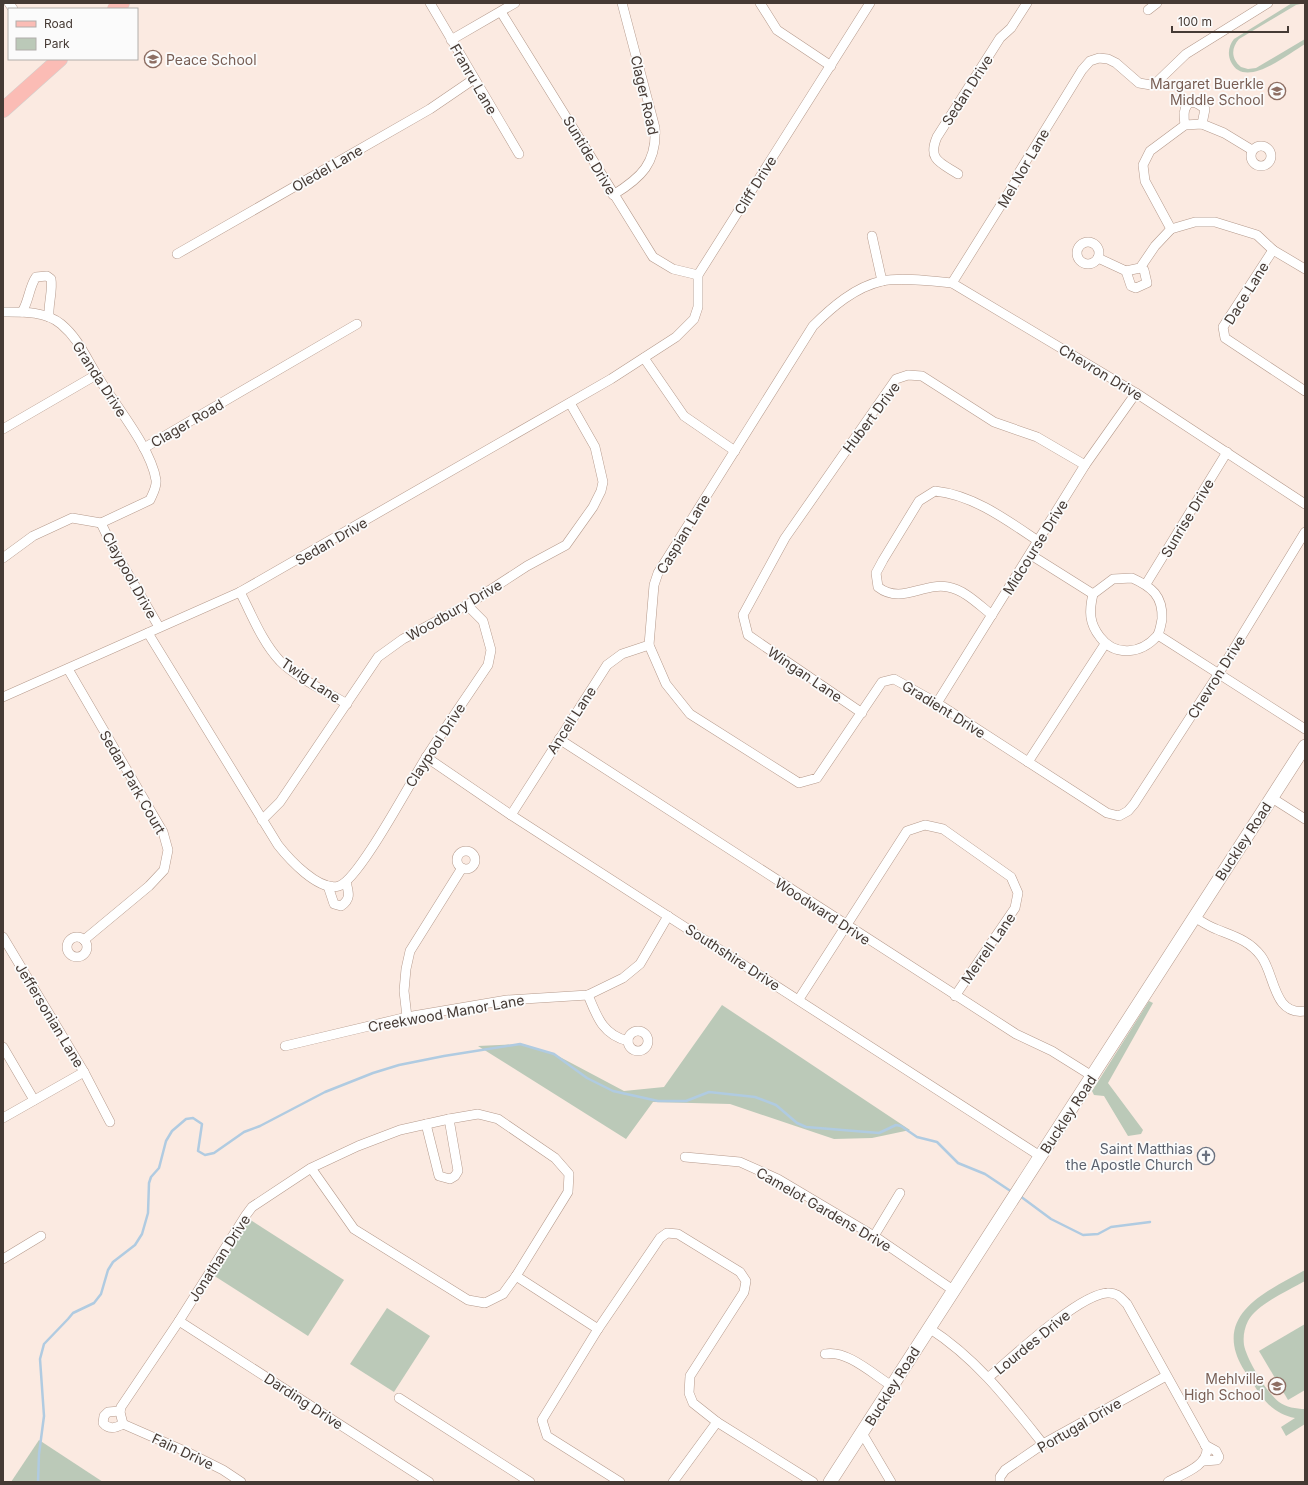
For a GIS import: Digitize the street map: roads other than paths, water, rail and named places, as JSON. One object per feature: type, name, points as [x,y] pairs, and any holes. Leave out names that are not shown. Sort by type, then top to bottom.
[{"type":"main road","points":[[3,110],[58,60]]},
{"type":"street","name":"Franru Lane","points":[[430,3],[518,154]]},
{"type":"street","points":[[452,40],[515,3]]},
{"type":"street","name":"Clager Road","points":[[614,195],[633,183],[646,169],[656,143],[655,128],[622,3]]},
{"type":"street","points":[[760,3],[777,30],[831,66]]},
{"type":"street","name":"Cliff Drive","points":[[698,274],[870,3]]},
{"type":"street","name":"Sedan Drive","points":[[958,174],[937,160],[933,153],[933,146],[1000,38],[1010,28],[1028,3]]},
{"type":"street","points":[[1148,10],[1157,3]]},
{"type":"street","name":"Mel Nor Lane","points":[[952,283],[1082,70],[1090,61],[1098,58],[1108,59],[1116,63],[1139,83],[1151,85],[1158,82],[1186,54],[1268,3]]},
{"type":"street","name":"Suntide Drive","points":[[501,12],[653,257],[673,269],[698,274]]},
{"type":"street","name":"Oledel Lane","points":[[177,254],[430,109],[474,79]]},
{"type":"street","points":[[1185,125],[1183,110],[1192,102],[1199,103],[1205,109],[1202,124]]},
{"type":"street","points":[[1171,229],[1145,181],[1143,166],[1150,151],[1185,125],[1202,124],[1224,134],[1252,150]]},
{"type":"street","points":[[1098,258],[1126,271],[1140,268],[1155,246],[1171,229],[1195,222],[1215,222],[1257,235],[1273,250],[1305,269]]},
{"type":"street","points":[[872,236],[882,282]]},
{"type":"street","name":"Dace Lane","points":[[1273,250],[1223,327],[1226,338],[1305,391]]},
{"type":"street","points":[[1126,271],[1131,286],[1136,288],[1147,283],[1144,270],[1140,268]]},
{"type":"street","points":[[698,274],[698,307],[694,319],[676,337],[644,358],[684,416],[735,451]]},
{"type":"street","points":[[22,312],[28,302],[33,281],[36,277],[47,276],[51,279],[52,284],[48,305],[49,317]]},
{"type":"street","name":"Chevron Drive","points":[[882,282],[919,280],[952,283],[1136,393],[1305,504]]},
{"type":"street","name":"Caspian Lane","points":[[648,645],[654,585],[658,573],[813,326],[829,310],[848,296],[882,282]]},
{"type":"street","name":"Granda Drive","points":[[3,312],[22,312],[49,317],[61,324],[83,348],[96,375],[144,448]]},
{"type":"street","name":"Clager Road","points":[[101,523],[150,500],[154,492],[156,481],[144,448],[357,324]]},
{"type":"street","name":"Sedan Drive","points":[[3,696],[68,669],[240,592],[570,403],[644,358]]},
{"type":"street","points":[[3,429],[96,375]]},
{"type":"street","name":"Hubert Drive","points":[[748,635],[744,615],[785,538],[896,379],[908,375],[922,376],[994,422],[1037,437],[1085,465]]},
{"type":"street","name":"Midcourse Drive","points":[[937,703],[992,614],[1031,555],[1038,541],[1085,465],[1136,393]]},
{"type":"street","name":"Woodbury Drive","points":[[262,820],[280,802],[378,657],[404,639],[467,605],[527,566],[566,545],[597,499],[603,482],[595,447],[570,403]]},
{"type":"street","name":"Sunrise Drive","points":[[1146,584],[1227,452]]},
{"type":"street","points":[[992,614],[959,590],[949,587],[939,586],[905,594],[886,594],[878,587],[876,573],[919,502],[935,491],[951,493],[1002,516],[1038,541]]},
{"type":"street","points":[[3,558],[33,536],[72,518],[101,523]]},
{"type":"street","name":"Claypool Drive","points":[[101,523],[113,548],[159,627]]},
{"type":"street","name":"Chevron Drive","points":[[1119,816],[1128,811],[1134,804],[1219,673],[1305,532]]},
{"type":"street","points":[[1031,555],[1093,594]]},
{"type":"street","points":[[1132,578],[1146,584],[1157,595],[1162,610],[1158,635],[1140,650],[1119,651],[1105,644],[1090,619],[1093,594],[1113,579],[1132,578]]},
{"type":"street","name":"Twig Lane","points":[[240,592],[268,645],[281,661],[299,675],[347,704]]},
{"type":"street","name":"Claypool Drive","points":[[346,882],[361,863],[426,757],[488,665],[491,658],[491,650],[483,621],[467,605]]},
{"type":"street","name":"Claypool Drive","points":[[148,633],[262,820],[291,860],[312,878],[328,886]]},
{"type":"street","name":"Wingan Lane","points":[[748,635],[862,713]]},
{"type":"street","points":[[1158,635],[1305,729]]},
{"type":"street","points":[[1028,762],[1105,644]]},
{"type":"street","name":"Ancell Lane","points":[[511,815],[607,665],[622,654],[648,645]]},
{"type":"street","name":"Gradient Drive","points":[[648,645],[666,684],[690,714],[799,783],[817,778],[882,682],[887,679],[894,679],[937,703],[1107,813],[1119,816]]},
{"type":"street","name":"Sedan Park Court","points":[[68,669],[163,832],[168,850],[164,870],[149,886],[84,940]]},
{"type":"street","name":"Woodward Drive","points":[[559,739],[955,996],[1016,1034],[1052,1051],[1092,1076]]},
{"type":"street","name":"Buckley Road","points":[[830,1482],[1305,746]]},
{"type":"street","name":"Southshire Drive","points":[[426,757],[511,815],[1040,1156]]},
{"type":"street","points":[[1272,798],[1305,820]]},
{"type":"street","name":"Merrell Lane","points":[[846,926],[907,831],[925,824],[943,829],[1011,877],[1018,893],[1015,908],[955,996]]},
{"type":"street","points":[[407,1017],[404,991],[406,968],[410,950],[462,868]]},
{"type":"street","points":[[346,882],[349,896],[346,902],[341,906],[334,904],[328,886],[338,886],[346,882]]},
{"type":"street","name":"Creekwood Manor Lane","points":[[285,1046],[407,1017],[507,1000],[588,995],[624,978],[640,964],[668,916]]},
{"type":"street","points":[[1194,917],[1214,929],[1235,936],[1254,948],[1267,965],[1282,1003],[1292,1010],[1305,1011]]},
{"type":"street","points":[[798,999],[846,926]]},
{"type":"street","name":"Jeffersonian Lane","points":[[3,937],[84,1072],[110,1122]]},
{"type":"street","points":[[588,995],[597,1016],[610,1034],[618,1039],[628,1041]]},
{"type":"street","points":[[3,1047],[34,1100]]},
{"type":"street","points":[[3,1118],[84,1072]]},
{"type":"street","name":"Jonathan Drive","points":[[120,1411],[252,1207],[311,1168],[400,1130],[448,1118],[478,1114],[498,1119],[555,1158],[569,1174],[568,1192],[516,1276],[503,1294],[485,1303],[468,1300],[354,1229],[311,1168]]},
{"type":"street","points":[[426,1124],[439,1176],[450,1179],[455,1176],[458,1171],[448,1118]]},
{"type":"street","name":"Camelot Gardens Drive","points":[[685,1157],[740,1162],[778,1179],[874,1236],[953,1290]]},
{"type":"street","points":[[874,1236],[900,1193]]},
{"type":"street","points":[[620,1482],[547,1436],[542,1420],[598,1329],[660,1238],[667,1234],[678,1234],[740,1272],[746,1281],[744,1292],[690,1376],[688,1384],[689,1393],[693,1403],[718,1422],[813,1482]]},
{"type":"street","points":[[3,1259],[41,1236]]},
{"type":"street","points":[[516,1276],[598,1329]]},
{"type":"street","name":"Lourdes Drive","points":[[989,1377],[1061,1316],[1096,1295],[1108,1292],[1119,1295],[1127,1304],[1166,1376]]},
{"type":"street","name":"Darding Drive","points":[[178,1321],[429,1482]]},
{"type":"street","points":[[929,1328],[960,1349],[989,1377],[1043,1444]]},
{"type":"street","points":[[825,1354],[836,1353],[847,1356],[892,1386]]},
{"type":"street","points":[[1166,1376],[1206,1453],[1168,1482]]},
{"type":"street","name":"Portugal Drive","points":[[1000,1482],[1000,1477],[1005,1470],[1043,1444],[1166,1376]]},
{"type":"street","points":[[399,1398],[530,1482]]},
{"type":"street","points":[[120,1411],[123,1424],[112,1428],[106,1426],[103,1423],[104,1416],[108,1412],[120,1411]]},
{"type":"street","points":[[673,1482],[718,1422]]},
{"type":"street","name":"Fain Drive","points":[[123,1424],[201,1459],[241,1482]]},
{"type":"street","points":[[862,1433],[891,1482]]},
{"type":"waterway","points":[[38,1482],[39,1454],[44,1416],[40,1359],[44,1344],[73,1313],[94,1303],[101,1294],[108,1270],[113,1262],[135,1245],[142,1234],[148,1213],[149,1183],[151,1177],[159,1168],[166,1141],[172,1131],[186,1119],[193,1118],[202,1124],[198,1151],[205,1155],[214,1153],[244,1132],[260,1126],[325,1092],[373,1073],[399,1065],[444,1056],[520,1044],[554,1054],[587,1078],[613,1091],[658,1101],[686,1101],[709,1092],[755,1097],[776,1105],[797,1123],[806,1127],[879,1133],[896,1125],[901,1126],[917,1137],[937,1142],[958,1163],[985,1174],[1012,1192]]},
{"type":"waterway","points":[[1020,1196],[1051,1219],[1083,1235],[1098,1234],[1111,1227],[1150,1222]]},
{"type":"place","name":"Peace School","points":[[153,59]]},
{"type":"place","name":"Margaret Buerkle Middle School","points":[[1277,91]]},
{"type":"place","name":"Saint Matthias the Apostle Church","points":[[1206,1156]]},
{"type":"place","name":"Mehlville High School","points":[[1277,1386]]}]
